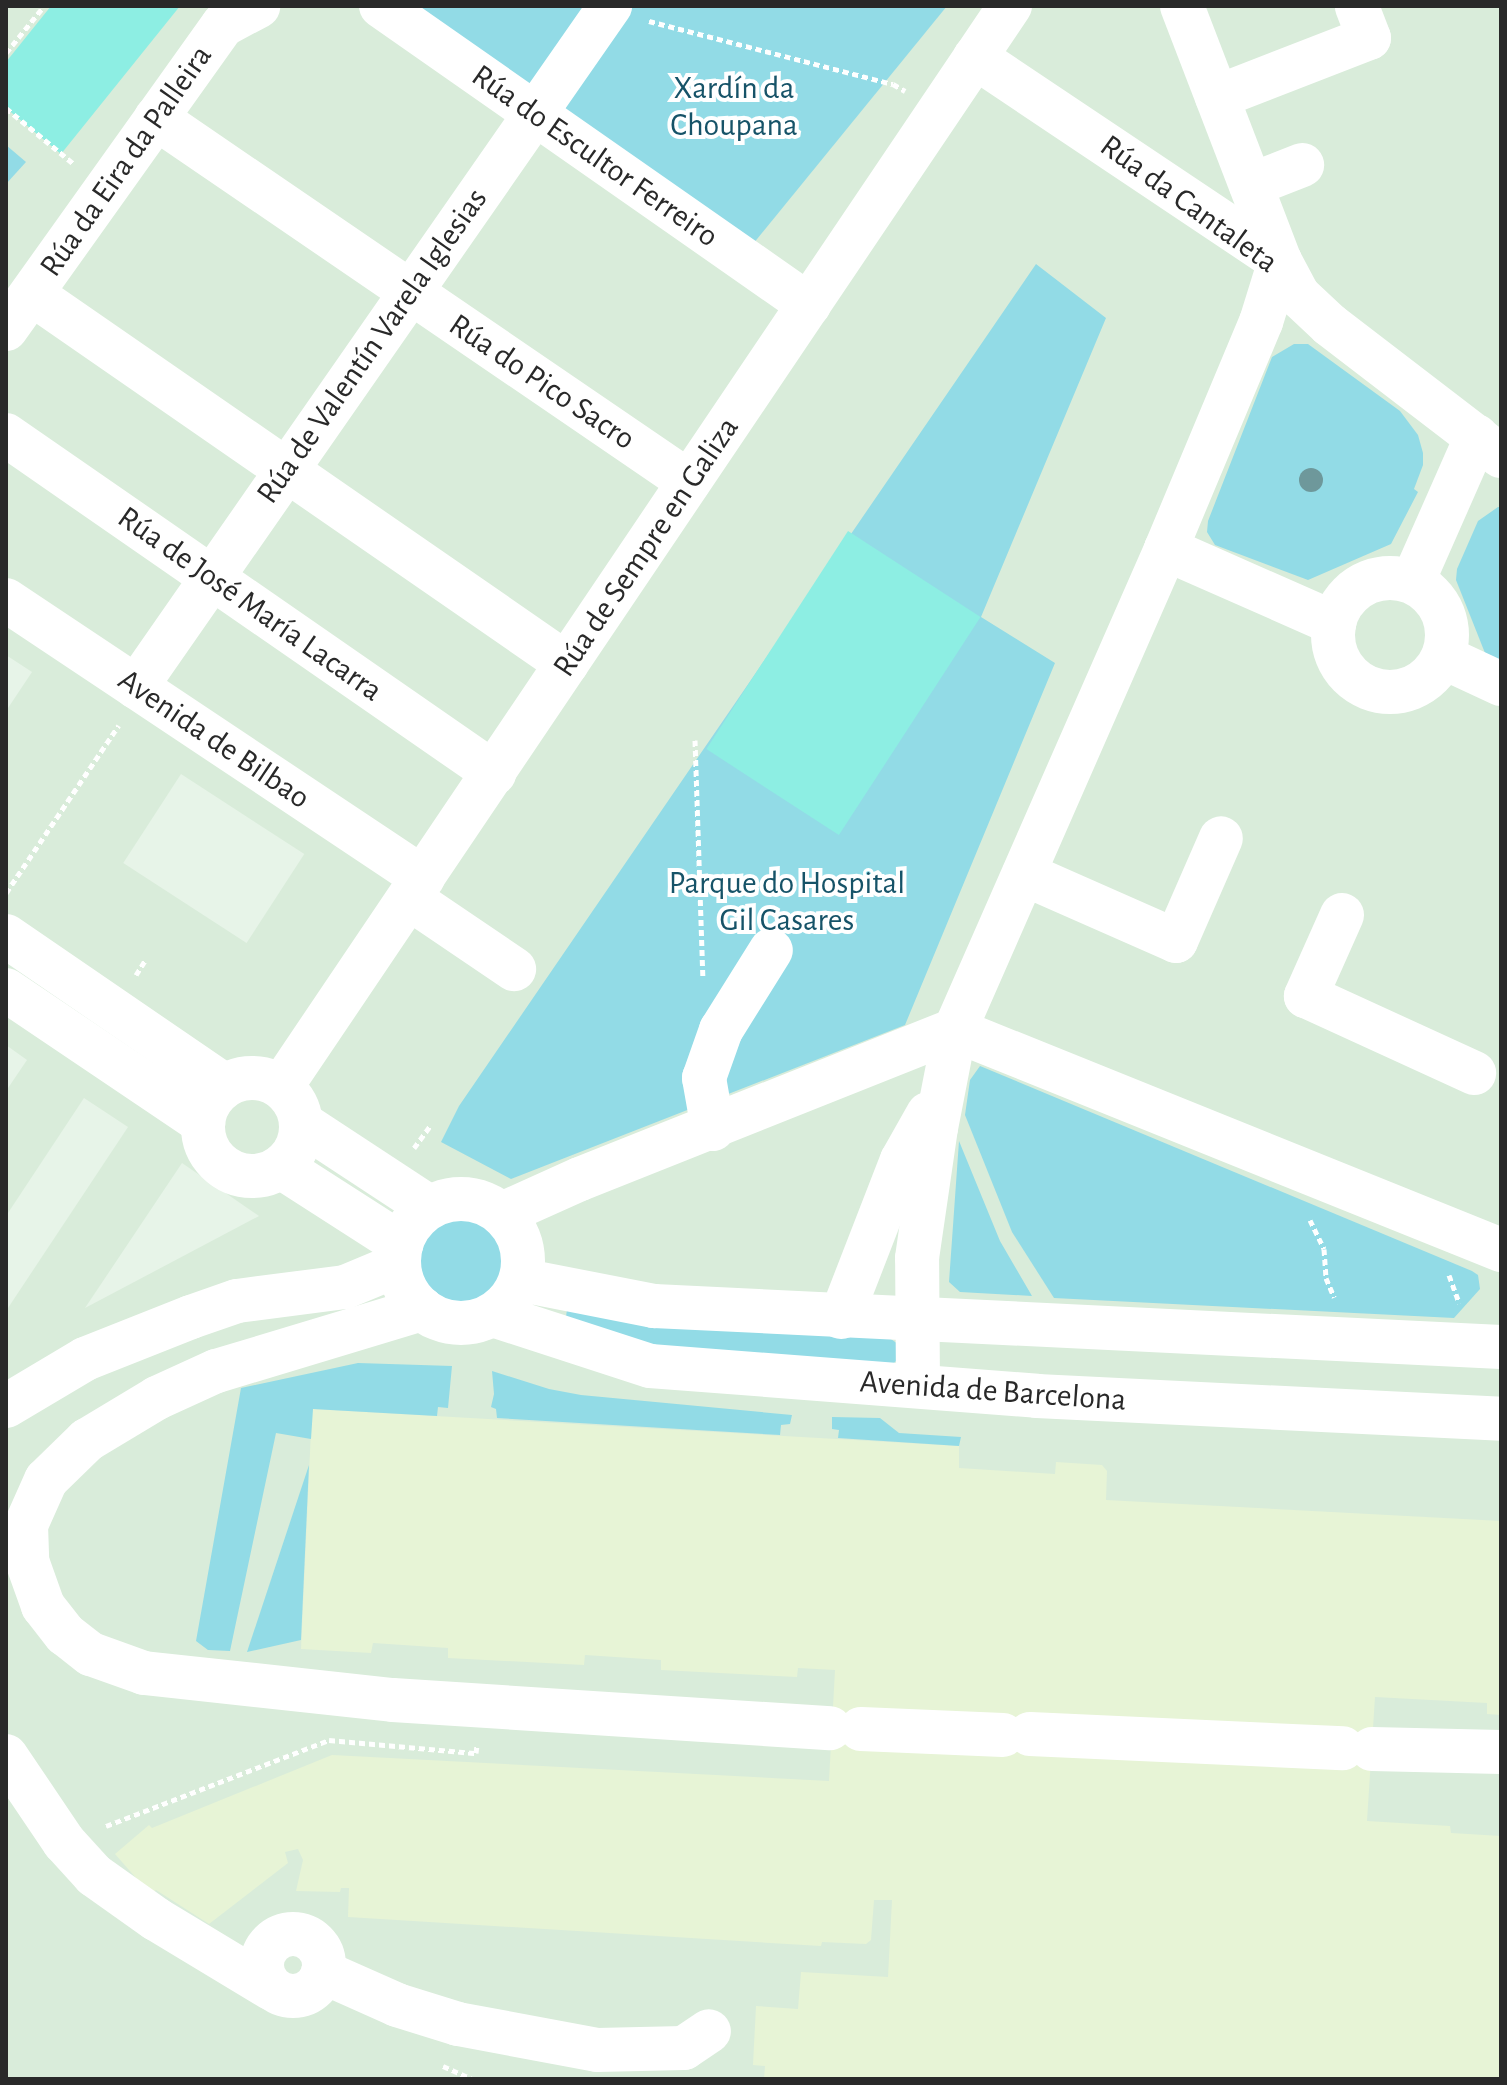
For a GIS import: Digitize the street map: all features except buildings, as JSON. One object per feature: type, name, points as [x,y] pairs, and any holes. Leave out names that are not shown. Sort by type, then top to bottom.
[{"type":"street","name":"Rúa da Eira da Palleira","points":[[6,329],[223,25],[258,6]]},
{"type":"street","name":"Rúa do Escultor Ferreiro","points":[[381,6],[809,305]]},
{"type":"street","name":"Rúa de Sempre en Galiza","points":[[291,1105],[416,888],[1010,6]]},
{"type":"street","points":[[1217,97],[1369,38],[1357,6]]},
{"type":"street","points":[[918,1386],[917,1258],[955,1030],[1166,549],[1261,322],[1280,261],[1184,7]]},
{"type":"street","name":"Rúa de Valentín Varela Iglesias","points":[[130,702],[285,469],[534,114],[629,14]]},
{"type":"street","name":"Rúa da Cantaleta","points":[[975,57],[1280,261],[1310,307],[1489,446]]},
{"type":"street","name":"Rúa do Pico Sacro","points":[[156,118],[689,482]]},
{"type":"street","points":[[1251,185],[1302,165]]},
{"type":"street","points":[[32,294],[567,664]]},
{"type":"street","name":"Rúa de José María Lacarra","points":[[6,435],[494,773]]},
{"type":"street","points":[[1413,581],[1489,446]]},
{"type":"street","points":[[1166,549],[1334,623]]},
{"type":"street","points":[[1379,578],[1413,581],[1440,605],[1448,640],[1443,657],[1434,672],[1407,690],[1373,690],[1345,671],[1333,639],[1340,606],[1363,584],[1379,578]]},
{"type":"street","name":"Avenida de Bilbao","points":[[6,600],[130,702],[416,888],[514,969]]},
{"type":"street","points":[[1443,657],[1501,684]]},
{"type":"street","points":[[1024,874],[1176,941],[1221,838]]},
{"type":"street","points":[[1342,915],[1306,996],[1474,1073]]},
{"type":"street","points":[[6,936],[225,1086]]},
{"type":"street","points":[[713,1129],[704,1078],[721,1030],[771,950]]},
{"type":"street","points":[[6,990],[203,1123]]},
{"type":"street","points":[[502,1214],[580,1179],[713,1129],[955,1030],[1501,1250]]},
{"type":"street","points":[[291,1105],[297,1148],[281,1167],[266,1174],[235,1173],[211,1153],[204,1139],[203,1123],[214,1096],[225,1086],[248,1078],[271,1082],[291,1105],[429,1207]]},
{"type":"street","points":[[841,1317],[902,1160],[944,1088]]},
{"type":"street","points":[[281,1167],[400,1255]]},
{"type":"street","points":[[467,1198],[486,1203],[502,1214],[521,1244],[521,1280],[505,1305],[493,1315],[457,1324],[422,1309],[410,1297],[400,1255],[416,1217],[447,1199],[467,1198]]},
{"type":"street","points":[[6,1406],[85,1359],[191,1317],[237,1301],[345,1287],[400,1255]]},
{"type":"street","name":"Avenida de Barcelona","points":[[521,1280],[654,1306],[1501,1347]]},
{"type":"street","points":[[422,1309],[216,1371],[157,1398],[87,1440],[46,1480],[26,1525],[27,1561],[43,1606],[65,1634],[91,1654],[144,1673],[393,1700],[846,1729],[1501,1752]]},
{"type":"street","points":[[191,1317],[243,1315],[260,1319],[273,1329],[283,1349]]},
{"type":"street","name":"Avenida de Barcelona","points":[[493,1315],[650,1366],[1037,1396],[1501,1419]]},
{"type":"street","points":[[6,1756],[64,1842],[94,1875],[156,1919],[272,1989],[292,1997],[312,1990],[323,1972],[321,1951],[314,1942],[295,1934],[241,1945],[204,1947]]},
{"type":"street","points":[[272,1989],[266,1982],[261,1963],[269,1944],[276,1938]]},
{"type":"street","points":[[323,1972],[397,2005],[458,2024],[597,2050],[684,2048],[709,2031]]},
{"type":"path","points":[[6,53],[44,6]]},
{"type":"path","points":[[629,14],[893,84],[909,94]]},
{"type":"path","points":[[6,108],[61,154]]},
{"type":"path","points":[[6,893],[130,702]]},
{"type":"path","points":[[695,740],[703,983]]},
{"type":"path","points":[[417,1144],[430,1126]]},
{"type":"path","points":[[1303,1210],[1321,1241],[1326,1278],[1338,1309]]},
{"type":"path","points":[[1447,1272],[1459,1295],[1460,1312]]},
{"type":"path","points":[[64,1842],[329,1740],[476,1753],[481,1705]]},
{"type":"shaded area","points":[[51,6],[180,6],[61,154],[6,108],[6,62]]},
{"type":"shaded area","points":[[848,531],[981,617],[839,835],[706,749]]},
{"type":"shaded area","points":[[6,655],[32,672],[6,711]]},
{"type":"shaded area","points":[[181,774],[304,854],[247,943],[123,863]]},
{"type":"shaded area","points":[[6,1045],[27,1060],[6,1091]]},
{"type":"shaded area","points":[[84,1098],[128,1127],[6,1311],[6,1216]]},
{"type":"shaded area","points":[[182,1163],[259,1216],[85,1308]]},
{"type":"shaded area","points":[[312,1409],[959,1446],[959,1468],[1055,1474],[1056,1462],[1102,1465],[1107,1471],[1106,1500],[1501,1521],[1501,1715],[1487,1714],[1487,1703],[1375,1697],[1367,1821],[1450,1826],[1451,1833],[1501,1836],[1501,2079],[764,2079],[765,2066],[753,2065],[756,2006],[798,2009],[801,1972],[888,1977],[892,1900],[874,1900],[871,1940],[866,1944],[822,1942],[821,1946],[348,1917],[349,1888],[341,1888],[340,1892],[296,1891],[303,1860],[298,1849],[285,1852],[288,1863],[209,1924],[156,1890],[150,1894],[115,1854],[149,1825],[152,1828],[332,1755],[829,1781],[835,1670],[798,1668],[797,1677],[661,1670],[661,1660],[585,1655],[584,1665],[448,1658],[448,1648],[373,1643],[371,1653],[301,1649]]},
{"type":"green space","name":"Xardín da Choupana","points":[[410,6],[947,6],[753,244]]},
{"type":"green space","points":[[6,145],[26,162],[6,184]]},
{"type":"green space","name":"Parque do Hospital Gil Casares","points":[[1036,264],[1106,318],[981,617],[1055,663],[905,1025],[511,1179],[441,1142],[459,1106]]},
{"type":"green space","points":[[1294,344],[1308,344],[1400,411],[1418,435],[1423,453],[1423,465],[1414,489],[1418,492],[1391,544],[1308,580],[1215,545],[1207,532],[1208,521],[1272,357]]},
{"type":"green space","points":[[1501,507],[1501,663],[1485,653],[1456,580],[1457,569],[1478,521]]},
{"type":"green space","points":[[980,1066],[1472,1271],[1478,1275],[1480,1289],[1454,1318],[1054,1298],[1012,1232],[965,1115],[970,1080]]},
{"type":"green space","points":[[959,1141],[1000,1241],[1032,1296],[960,1292],[949,1282]]},
{"type":"green space","points":[[460,1217],[484,1224],[496,1236],[503,1260],[496,1284],[484,1296],[460,1303],[436,1296],[424,1284],[417,1260],[424,1236],[436,1224]]},
{"type":"green space","points":[[567,1309],[888,1337],[898,1344],[896,1361],[889,1368],[701,1359],[565,1325]]},
{"type":"green space","points":[[358,1363],[452,1366],[448,1408],[438,1407],[437,1416],[313,1409],[311,1439],[276,1433],[230,1651],[208,1650],[196,1641],[241,1388]]},
{"type":"green space","points":[[492,1371],[549,1389],[581,1395],[792,1415],[790,1424],[781,1425],[780,1435],[497,1418],[496,1409],[491,1407],[494,1394]]},
{"type":"green space","points":[[832,1417],[880,1418],[899,1433],[961,1437],[959,1446],[838,1438],[839,1430],[832,1429]]},
{"type":"green space","points":[[309,1465],[301,1640],[247,1652]]}]
